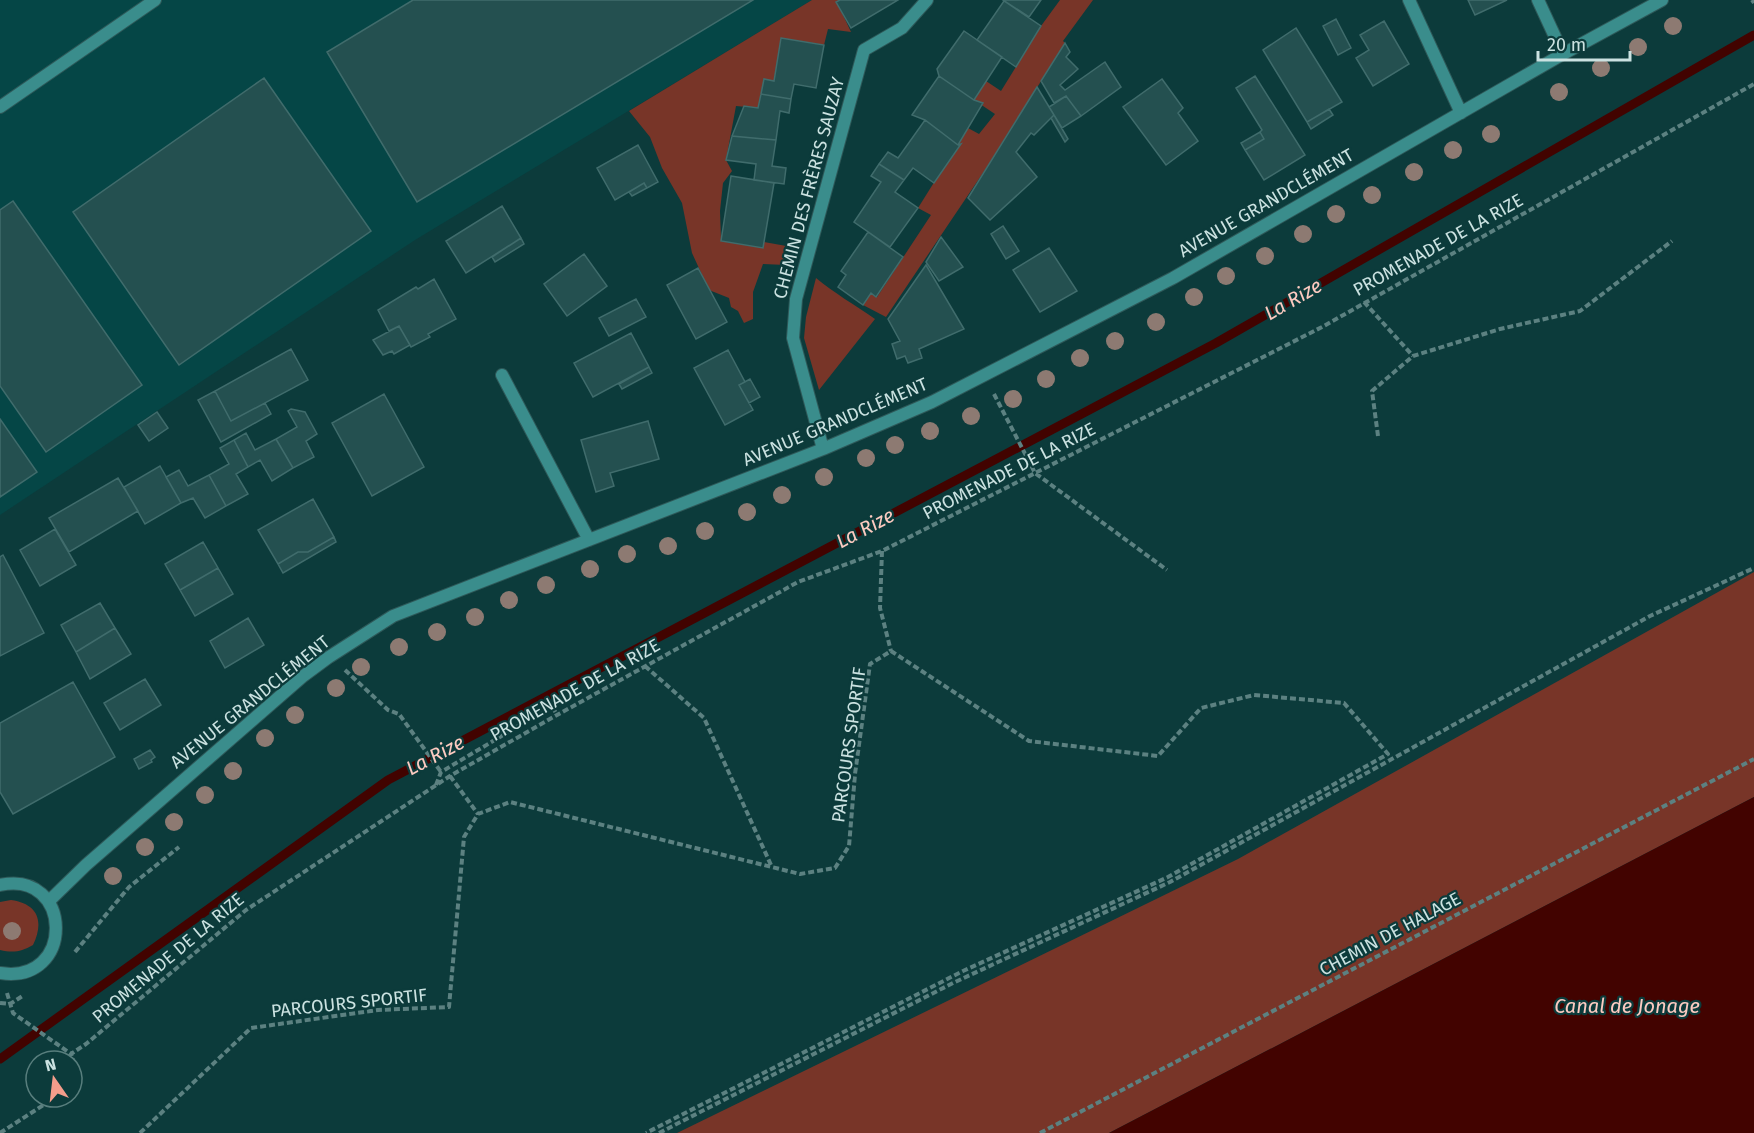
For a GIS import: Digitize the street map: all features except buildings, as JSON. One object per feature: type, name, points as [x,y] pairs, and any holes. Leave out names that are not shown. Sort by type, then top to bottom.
[{"type":"street","points":[[0,107],[155,0]]},
{"type":"street","name":"CHEMIN DES FRÈRES SAUZAY","points":[[823,449],[793,338],[796,299],[864,50],[903,28],[927,0]]},
{"type":"street","points":[[1409,0],[1461,112]]},
{"type":"street","points":[[1538,0],[1563,54]]},
{"type":"street","name":"AVENUE GRANDCLÉMENT","points":[[49,901],[86,865],[302,677],[393,616],[823,449],[932,402],[1173,278],[1563,54],[1662,0]]},
{"type":"street","points":[[502,375],[589,540]]},
{"type":"street","points":[[0,973],[17,974],[32,969],[45,960],[54,946],[58,931],[56,915],[49,901],[38,891],[25,885],[3,882]]},
{"type":"path","name":"PROMENADE DE LA RIZE","points":[[78,1049],[246,910],[450,776],[798,582],[882,551],[1322,327],[1754,85]]},
{"type":"path","points":[[1378,436],[1372,391],[1413,356],[1500,329],[1580,311],[1672,241]]},
{"type":"path","points":[[1364,302],[1413,356]]},
{"type":"path","points":[[997,399],[1035,473],[1167,570]]},
{"type":"path","points":[[646,1133],[963,970],[1168,877],[1388,754],[1344,703],[1254,694],[1202,708],[1158,756],[1029,741],[891,651],[880,608],[882,551]]},
{"type":"path","points":[[659,1133],[953,983],[1170,882],[1650,616],[1754,568]]},
{"type":"path","name":"PARCOURS SPORTIF","points":[[141,1133],[251,1028],[378,1010],[449,1006],[464,837],[478,814],[510,802],[800,874],[835,868],[849,846],[855,774],[870,664],[891,651]]},
{"type":"path","points":[[645,666],[704,718],[771,866]]},
{"type":"path","points":[[352,678],[343,668],[388,710],[399,714],[441,772]]},
{"type":"path","points":[[436,785],[441,772],[552,706],[557,715]]},
{"type":"path","name":"CHEMIN DE HALAGE","points":[[1040,1133],[1754,759]]},
{"type":"path","points":[[450,776],[478,814]]},
{"type":"path","points":[[69,958],[129,887],[179,847]]},
{"type":"path","points":[[0,1003],[10,1004],[28,992]]},
{"type":"path","points":[[13,1013],[64,1049]]},
{"type":"path","points":[[0,1133],[37,1109]]},
{"type":"shaded area","points":[[0,0],[812,0],[415,240],[0,515]]},
{"type":"shaded area","points":[[812,0],[840,0],[837,2],[851,32],[828,29],[824,45],[781,38],[774,81],[764,80],[758,108],[736,106],[726,160],[732,171],[723,183],[720,211],[721,240],[764,242],[792,247],[786,265],[763,264],[753,292],[753,319],[744,323],[738,311],[731,307],[729,298],[709,290],[692,253],[682,203],[662,168],[650,137],[629,111]]},
{"type":"shaded area","points":[[1060,0],[1093,0],[1063,41],[1065,43],[989,164],[886,317],[863,305],[871,293],[877,297],[931,215],[918,208],[968,128],[979,134],[995,114],[974,100],[986,81],[1001,91]]},
{"type":"shaded area","points":[[816,278],[875,319],[819,390],[804,338],[806,317]]},
{"type":"shaded area","points":[[1754,572],[1754,797],[1109,1133],[677,1133],[1238,859]]},
{"type":"shaded area","points":[[11,900],[28,905],[37,915],[38,922],[33,945],[13,952],[0,950],[0,902]]},
{"type":"water","name":"Canal de Jonage","points":[[1754,797],[1754,1133],[1109,1133]]},
{"type":"waterway","name":"La Rize","points":[[0,1059],[388,780],[1216,343],[1754,35]]}]
